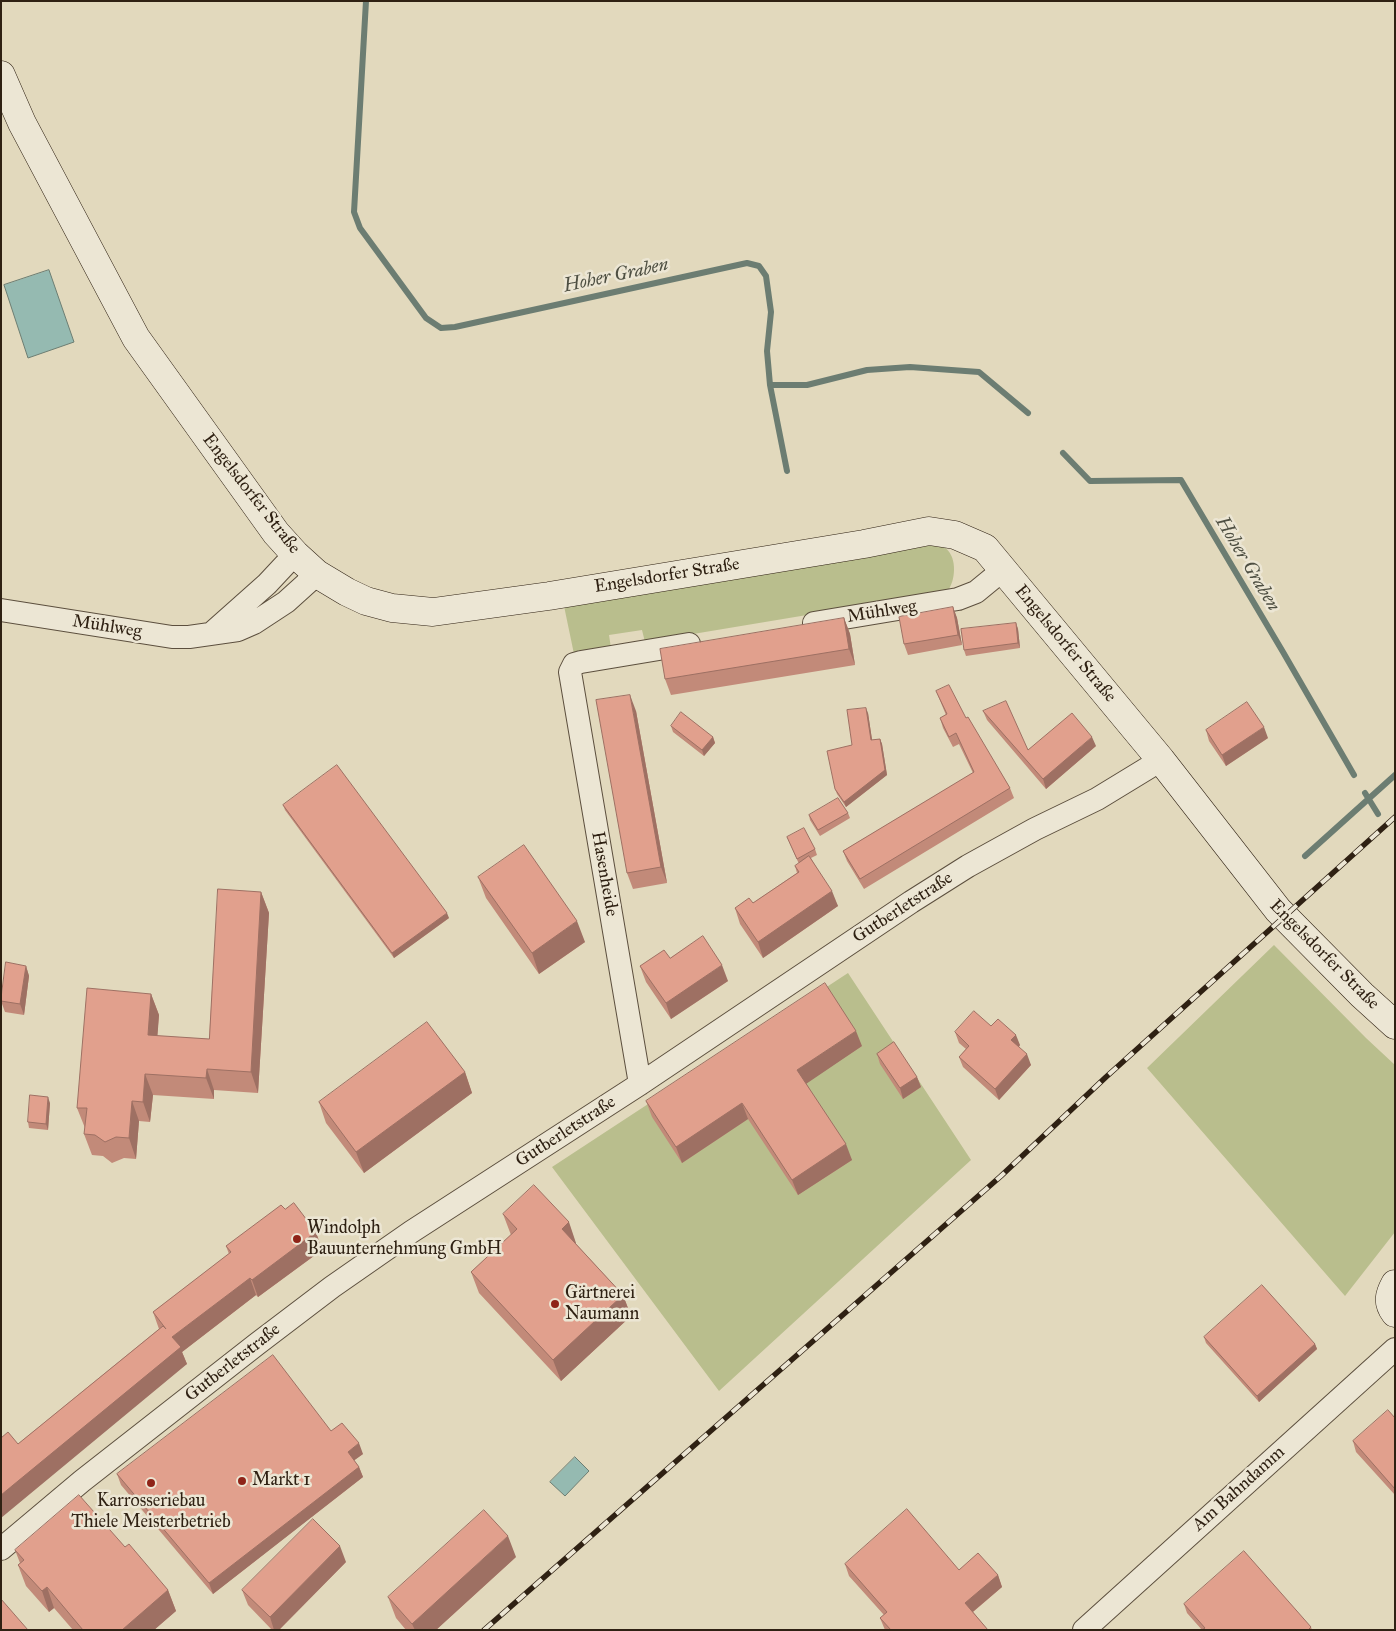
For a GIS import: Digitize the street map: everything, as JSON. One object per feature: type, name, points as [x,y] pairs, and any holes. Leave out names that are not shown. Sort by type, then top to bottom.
[{"type":"main road","name":"Engelsdorfer Straße","points":[[1,75],[22,123],[136,338],[276,533],[316,574],[366,601],[392,608],[433,612],[549,596],[864,544],[928,531],[955,535],[985,548],[1004,569],[1161,760],[1278,910],[1362,995],[1395,1025]]},
{"type":"main road","points":[[1395,1284],[1389,1295],[1390,1305],[1395,1314]]},
{"type":"street","points":[[214,632],[295,554]]},
{"type":"street","name":"Mühlweg","points":[[792,627],[958,599],[976,592],[1004,569]]},
{"type":"street","name":"Mühlweg","points":[[1,610],[172,638],[189,637],[238,630],[254,623],[286,602],[316,574]]},
{"type":"street","name":"Hasenheide","points":[[640,1084],[570,672],[574,664],[713,640]]},
{"type":"street","name":"Gutberletstraße","points":[[1,1548],[250,1349],[332,1287],[410,1232],[640,1084],[911,902],[968,866],[1035,829],[1097,799],[1161,760]]},
{"type":"street","name":"Am Bahndamm","points":[[1084,1630],[1395,1349]]},
{"type":"green space","points":[[927,546],[944,547],[951,555],[953,561],[954,573],[949,589],[939,593],[645,642],[642,630],[609,635],[611,648],[574,654],[564,606]]},
{"type":"green space","points":[[1274,945],[1395,1065],[1395,1232],[1345,1296],[1147,1068]]},
{"type":"green space","points":[[848,973],[971,1160],[719,1391],[552,1167]]},
{"type":"water","points":[[49,270],[74,342],[28,358],[4,285]]},
{"type":"water","points":[[575,1457],[589,1471],[565,1496],[550,1482]]},
{"type":"building","points":[[953,607],[958,635],[904,644],[899,617]]},
{"type":"building","points":[[844,618],[849,649],[665,679],[660,649]]},
{"type":"building","points":[[1016,623],[1018,643],[964,650],[961,629]]},
{"type":"building","points":[[949,685],[966,718],[968,717],[1010,788],[860,879],[843,851],[974,772],[956,733],[949,737],[940,718],[947,714],[936,691]]},
{"type":"building","points":[[630,695],[661,867],[627,873],[596,700]]},
{"type":"building","points":[[1006,701],[1028,750],[1072,713],[1092,737],[1043,779],[983,711]]},
{"type":"building","points":[[1247,702],[1264,727],[1222,755],[1206,730]]},
{"type":"building","points":[[866,708],[871,740],[880,739],[885,770],[844,802],[835,789],[827,751],[852,745],[847,710]]},
{"type":"building","points":[[681,712],[713,737],[702,750],[671,726]]},
{"type":"building","points":[[337,765],[447,913],[392,953],[283,805]]},
{"type":"building","points":[[838,798],[848,813],[818,830],[809,815]]},
{"type":"building","points":[[804,828],[815,849],[797,859],[787,837]]},
{"type":"building","points":[[524,845],[577,921],[532,953],[478,877]]},
{"type":"building","points":[[809,856],[832,891],[758,942],[735,908],[749,898],[753,903],[799,872],[795,866]]},
{"type":"building","points":[[218,889],[261,892],[251,1072],[207,1069],[206,1078],[145,1074],[143,1102],[132,1101],[129,1138],[116,1137],[105,1142],[95,1135],[84,1134],[87,1108],[77,1108],[87,988],[151,994],[148,1035],[209,1039]]},
{"type":"building","points":[[703,936],[722,965],[666,1003],[640,966],[664,950],[670,958]]},
{"type":"building","points":[[6,962],[26,966],[20,1004],[1,1001]]},
{"type":"building","points":[[825,983],[856,1031],[797,1070],[846,1144],[792,1180],[742,1103],[676,1147],[646,1101]]},
{"type":"building","points":[[974,1011],[991,1026],[998,1019],[1016,1035],[1011,1040],[1027,1054],[995,1089],[959,1057],[969,1046],[955,1032]]},
{"type":"building","points":[[427,1022],[465,1072],[356,1152],[319,1102]]},
{"type":"building","points":[[894,1042],[917,1077],[900,1088],[877,1054]]},
{"type":"building","points":[[30,1095],[48,1097],[46,1124],[28,1122]]},
{"type":"building","name":"Gärtnerei Naumann","points":[[534,1185],[569,1222],[562,1229],[623,1295],[553,1360],[471,1272],[517,1229],[503,1214]]},
{"type":"building","points":[[294,1203],[316,1232],[252,1280],[250,1278],[172,1337],[181,1347],[1,1495],[1,1438],[8,1432],[18,1444],[163,1326],[166,1329],[153,1312],[231,1252],[226,1246],[281,1205],[285,1209]]},
{"type":"building","points":[[1262,1285],[1315,1344],[1257,1396],[1204,1337]]},
{"type":"building","name":"Markt 1","points":[[273,1355],[331,1431],[342,1423],[359,1443],[348,1452],[359,1467],[209,1583],[117,1474]]},
{"type":"building","points":[[1388,1410],[1395,1418],[1395,1489],[1353,1441]]},
{"type":"building","points":[[79,1495],[125,1547],[129,1544],[168,1590],[122,1630],[83,1630],[47,1587],[42,1591],[18,1565],[24,1560],[15,1550]]},
{"type":"building","points":[[907,1509],[959,1570],[978,1553],[998,1575],[965,1603],[988,1630],[891,1630],[880,1618],[887,1612],[845,1564]]},
{"type":"building","points":[[484,1510],[508,1536],[412,1624],[388,1597]]},
{"type":"building","points":[[313,1519],[340,1546],[270,1617],[242,1590]]},
{"type":"building","points":[[1244,1551],[1311,1627],[1308,1630],[1202,1630],[1205,1628],[1184,1604]]},
{"type":"building","points":[[1,1599],[28,1630],[1,1630]]},
{"type":"waterway","name":"Hoher Graben","points":[[366,1],[354,212],[360,228],[426,318],[441,328],[455,327],[747,263],[759,266],[766,276],[771,312],[767,351],[770,385],[807,385],[867,370],[910,367],[979,372],[1028,413]]},
{"type":"waterway","points":[[770,385],[787,471]]},
{"type":"waterway","name":"Hoher Graben","points":[[1063,453],[1090,481],[1181,480],[1354,775]]},
{"type":"waterway","points":[[1305,856],[1395,775]]},
{"type":"waterway","points":[[1365,793],[1378,814]]},
{"type":"railway","points":[[484,1630],[1001,1176],[1106,1077],[1395,817]]},
{"type":"place","name":"Windolph Bauunternehmung GmbH","points":[[297,1239]]},
{"type":"place","name":"Gärtnerei Naumann","points":[[555,1304]]},
{"type":"place","name":"Markt 1","points":[[242,1481]]},
{"type":"place","name":"Karrosseriebau Thiele Meisterbetrieb","points":[[151,1483]]}]
